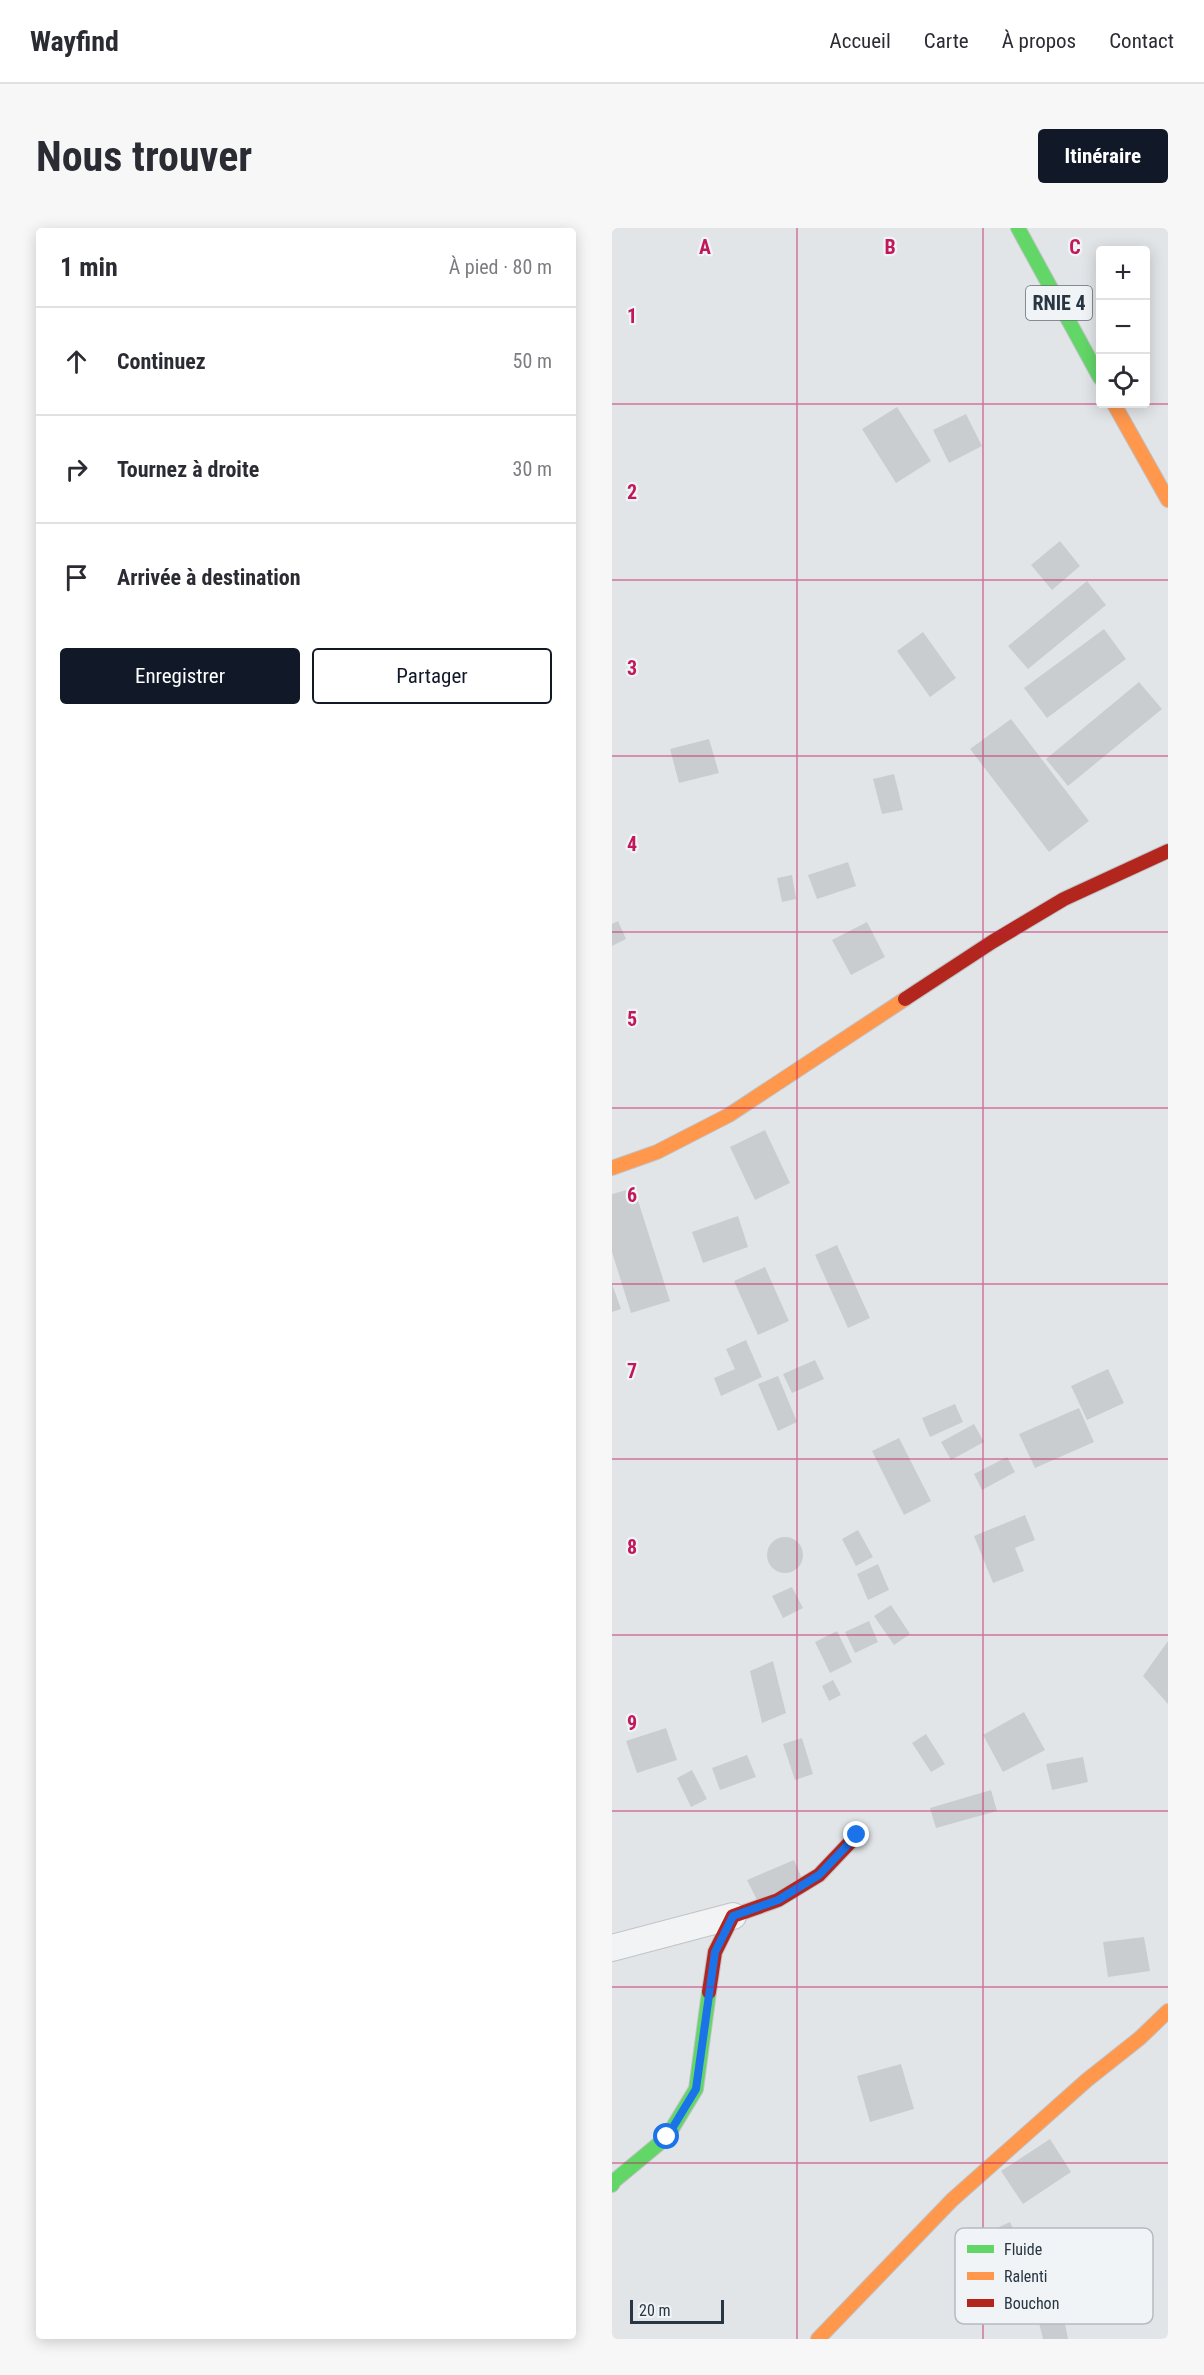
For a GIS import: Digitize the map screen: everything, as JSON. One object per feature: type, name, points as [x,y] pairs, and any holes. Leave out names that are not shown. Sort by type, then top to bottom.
[{"type":"street","name":"RNIE 4","points":[[1017,228],[1096,369]]},
{"type":"street","points":[[1116,408],[1168,501]]},
{"type":"street","points":[[612,1168],[657,1152],[729,1115],[992,942],[1064,899],[1168,851]]},
{"type":"street","points":[[612,1948],[733,1916],[778,1900],[819,1875],[857,1835]]},
{"type":"street","points":[[612,2185],[667,2137],[696,2089],[715,1952],[733,1916]]},
{"type":"street","points":[[818,2339],[952,2200],[1168,2011]]},
{"type":"building","points":[[897,407],[931,461],[896,483],[862,429]]},
{"type":"building","points":[[966,414],[982,446],[949,463],[933,430]]},
{"type":"building","points":[[1060,541],[1080,566],[1052,590],[1031,565]]},
{"type":"building","points":[[1087,581],[1106,605],[1028,669],[1008,646]]},
{"type":"building","points":[[1104,629],[1126,659],[1047,718],[1024,688]]},
{"type":"building","points":[[923,632],[956,678],[930,697],[897,651]]},
{"type":"building","points":[[1139,682],[1162,709],[1068,786],[1046,759]]},
{"type":"building","points":[[1011,719],[1089,821],[1049,852],[970,749]]},
{"type":"building","points":[[709,739],[719,773],[679,783],[670,749]]},
{"type":"building","points":[[894,774],[903,810],[882,814],[873,779]]},
{"type":"building","points":[[848,862],[856,886],[817,899],[808,875]]},
{"type":"building","points":[[792,875],[796,899],[782,902],[777,878]]},
{"type":"building","points":[[618,921],[626,939],[612,946],[612,924]]},
{"type":"building","points":[[867,922],[885,957],[851,975],[832,940]]},
{"type":"building","points":[[765,1130],[790,1183],[755,1200],[730,1147]]},
{"type":"building","points":[[634,1188],[670,1301],[631,1313],[612,1252],[612,1194]]},
{"type":"building","points":[[738,1216],[748,1247],[703,1263],[692,1232]]},
{"type":"building","points":[[837,1245],[870,1318],[848,1328],[815,1255]]},
{"type":"building","points":[[765,1267],[789,1321],[758,1335],[734,1281]]},
{"type":"building","points":[[612,1284],[621,1309],[612,1312]]},
{"type":"building","points":[[746,1340],[762,1377],[721,1396],[714,1378],[735,1369],[726,1349]]},
{"type":"building","points":[[815,1360],[824,1379],[792,1393],[783,1374]]},
{"type":"building","points":[[1108,1369],[1124,1403],[1087,1420],[1071,1386]]},
{"type":"building","points":[[778,1376],[797,1422],[778,1431],[758,1384]]},
{"type":"building","points":[[955,1404],[963,1422],[930,1437],[922,1418]]},
{"type":"building","points":[[1079,1408],[1094,1442],[1035,1468],[1019,1434]]},
{"type":"building","points":[[974,1424],[984,1442],[951,1460],[941,1442]]},
{"type":"building","points":[[899,1438],[931,1501],[904,1515],[872,1451]]},
{"type":"building","points":[[1007,1457],[1015,1472],[982,1490],[974,1474]]},
{"type":"building","points":[[1025,1515],[1035,1540],[1015,1548],[1024,1571],[993,1583],[974,1536]]},
{"type":"building","points":[[858,1530],[873,1557],[856,1566],[842,1539]]},
{"type":"building","points":[[785,1537],[798,1542],[803,1555],[798,1568],[785,1573],[772,1568],[767,1555],[772,1542]]},
{"type":"building","points":[[878,1564],[889,1590],[868,1600],[857,1574]]},
{"type":"building","points":[[792,1587],[803,1608],[783,1618],[772,1596]]},
{"type":"building","points":[[891,1605],[910,1634],[894,1645],[874,1616]]},
{"type":"building","points":[[869,1621],[878,1642],[855,1653],[845,1632]]},
{"type":"building","points":[[837,1631],[852,1662],[830,1673],[815,1642]]},
{"type":"building","points":[[1168,1641],[1168,1704],[1143,1676]]},
{"type":"building","points":[[773,1661],[786,1713],[762,1723],[750,1671]]},
{"type":"building","points":[[833,1680],[841,1695],[829,1701],[822,1686]]},
{"type":"building","points":[[1024,1712],[1045,1750],[1003,1772],[983,1735]]},
{"type":"building","points":[[666,1728],[677,1760],[637,1773],[626,1741]]},
{"type":"building","points":[[926,1734],[945,1764],[931,1772],[912,1743]]},
{"type":"building","points":[[802,1738],[813,1774],[795,1780],[783,1744]]},
{"type":"building","points":[[747,1755],[756,1777],[720,1790],[712,1768]]},
{"type":"building","points":[[1083,1757],[1088,1782],[1052,1790],[1046,1764]]},
{"type":"building","points":[[692,1770],[707,1799],[691,1807],[677,1778]]},
{"type":"building","points":[[991,1790],[997,1811],[936,1828],[930,1808]]},
{"type":"building","points":[[794,1860],[803,1881],[757,1900],[747,1880]]},
{"type":"building","points":[[1144,1937],[1150,1971],[1108,1977],[1103,1942]]},
{"type":"building","points":[[901,2064],[914,2109],[870,2122],[857,2076]]},
{"type":"building","points":[[1050,2139],[1071,2172],[1023,2204],[1001,2171]]},
{"type":"building","points":[[1010,2222],[1013,2228],[997,2228]]},
{"type":"building","points":[[1039,2324],[1065,2324],[1068,2339],[1043,2339]]},
{"type":"traffic: fast","points":[[1018,228],[1096,371]]},
{"type":"traffic: fast","points":[[612,2185],[667,2137],[696,2089],[709,1992]]},
{"type":"traffic: slow","points":[[1116,408],[1168,500]]},
{"type":"traffic: slow","points":[[612,1168],[657,1152],[729,1115],[905,999]]},
{"type":"traffic: slow","points":[[818,2339],[952,2200],[1087,2080],[1140,2038],[1168,2011]]},
{"type":"traffic: jam","points":[[905,999],[992,942],[1064,899],[1168,851]]},
{"type":"traffic: jam","points":[[709,1992],[715,1952],[733,1916],[778,1900],[819,1875],[857,1835]]},
{"type":"route","points":[[667,2137],[696,2089],[704,2017],[715,1952],[733,1916],[778,1900],[819,1875],[857,1835]]}]
